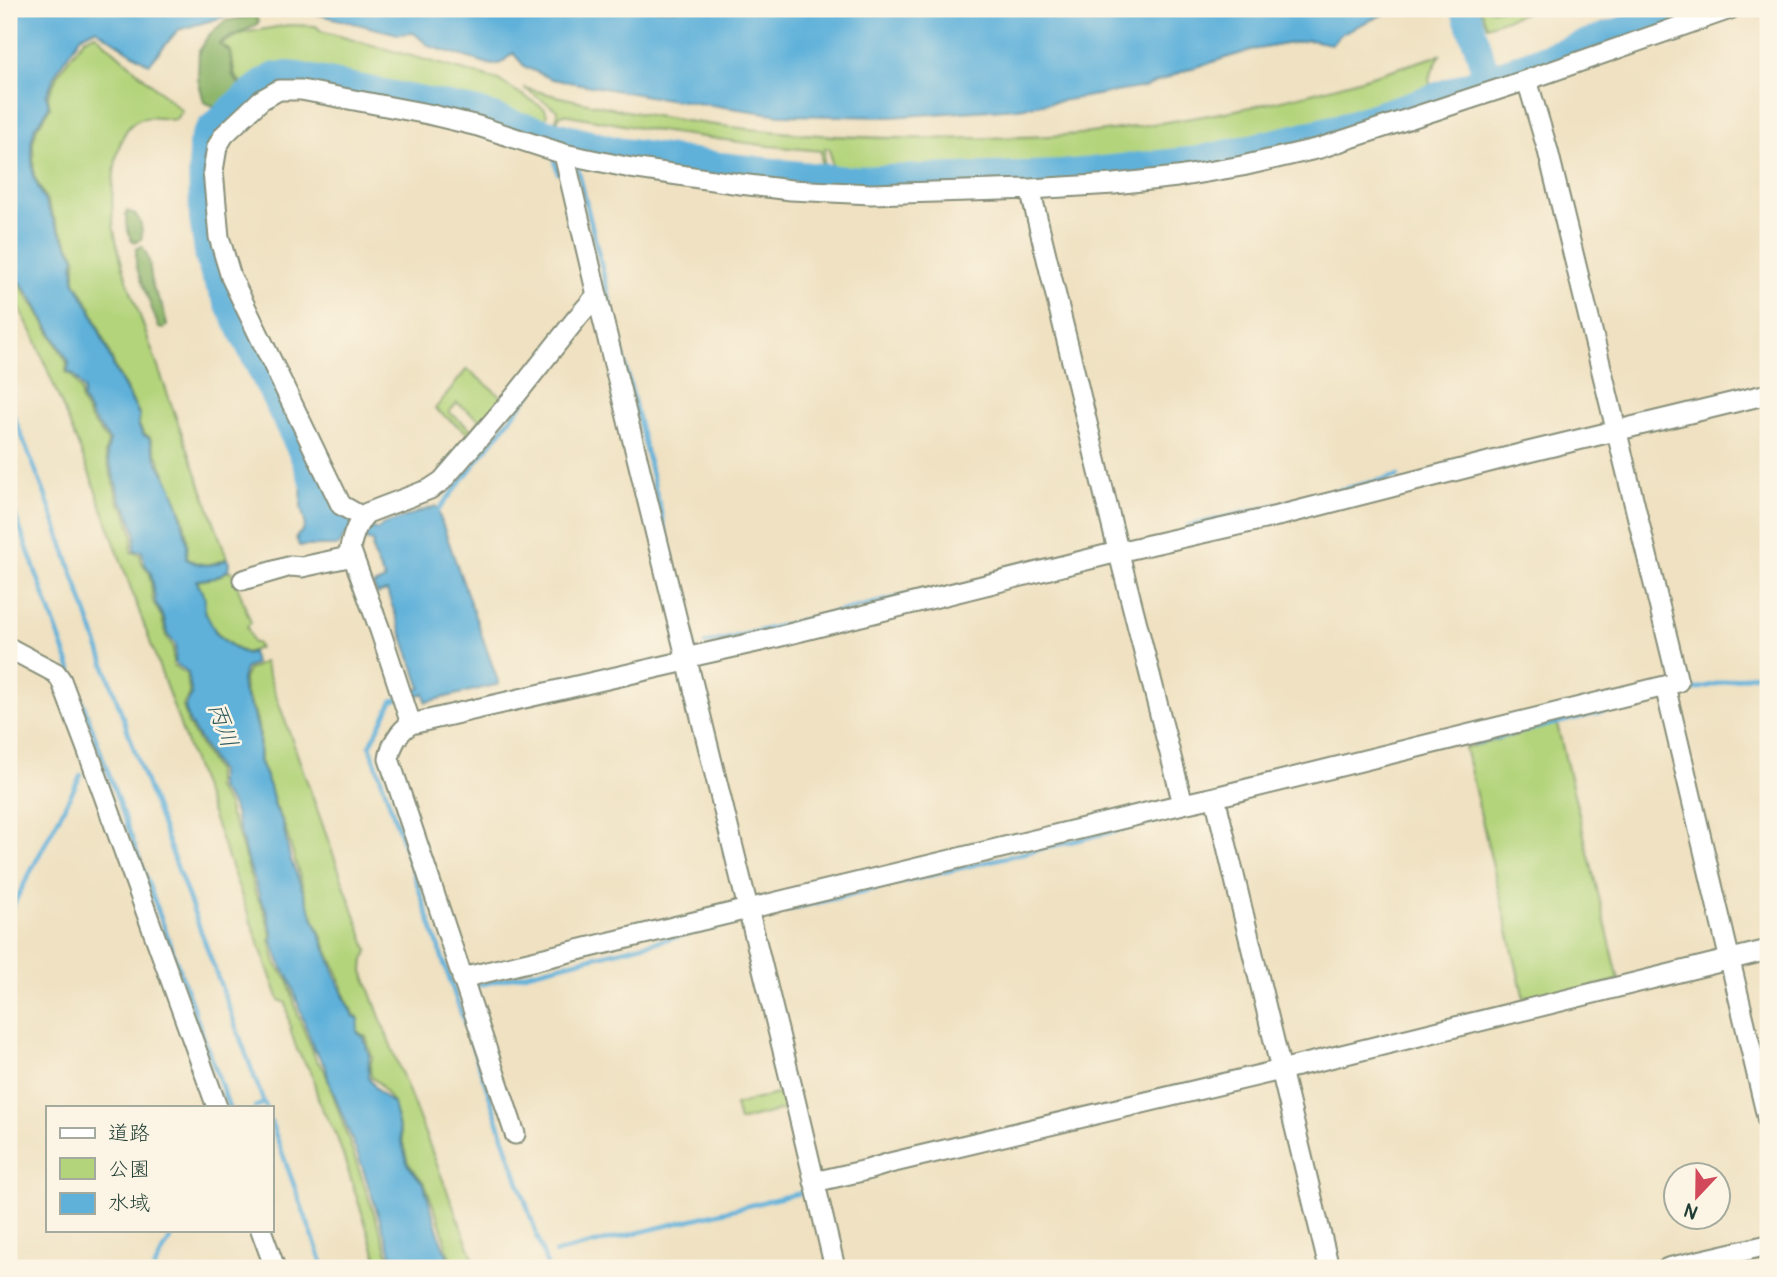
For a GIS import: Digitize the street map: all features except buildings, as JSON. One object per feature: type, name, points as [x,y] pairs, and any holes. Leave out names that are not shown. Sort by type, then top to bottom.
[{"type":"street","points":[[411,724],[357,533],[226,265],[219,237],[214,171],[217,146],[224,135],[261,100],[279,90],[301,90],[428,114],[478,126],[564,154],[631,168],[791,190],[871,194],[1030,189],[1114,184],[1242,166],[1320,148],[1730,9]]},
{"type":"street","points":[[464,985],[1184,804],[1217,803],[1667,693],[1678,682],[1548,151],[1527,79]]},
{"type":"street","points":[[564,154],[818,1184],[835,1268]]},
{"type":"street","points":[[1030,189],[1117,547],[1184,804]]},
{"type":"street","points":[[243,580],[291,566],[302,567],[357,533],[367,513],[430,489],[442,481],[597,295]]},
{"type":"street","points":[[515,1134],[389,760],[401,730],[411,724],[677,663],[694,656],[761,641],[1117,547],[1282,515],[1614,426],[1768,394]]},
{"type":"street","points":[[9,648],[56,673],[61,680],[217,1106]]},
{"type":"street","points":[[1667,693],[1768,1121]]},
{"type":"street","points":[[1217,803],[1329,1268]]},
{"type":"street","points":[[818,1184],[890,1163],[1282,1075],[1732,965],[1768,950]]},
{"type":"street","points":[[262,1232],[275,1268]]},
{"type":"street","points":[[1668,1268],[1768,1245]]},
{"type":"green space","points":[[1480,9],[1535,9],[1487,26]]},
{"type":"green space","points":[[253,16],[258,23],[219,44],[230,52],[233,77],[244,89],[216,107],[204,102],[198,79],[199,51],[208,36],[225,21]]},
{"type":"green space","points":[[288,25],[316,26],[321,31],[498,80],[545,109],[547,115],[544,125],[477,104],[307,70],[274,71],[261,76],[246,88],[235,76],[231,51],[221,44],[243,33]]},
{"type":"green space","points":[[95,34],[182,111],[175,120],[147,118],[138,120],[129,127],[117,153],[114,170],[113,218],[128,283],[227,558],[217,563],[202,564],[187,558],[185,526],[175,496],[150,437],[144,434],[139,425],[140,415],[116,369],[91,308],[75,281],[76,257],[56,223],[34,176],[33,143],[37,127],[50,107],[48,96],[60,71],[84,39]]},
{"type":"green space","points":[[1440,55],[1429,78],[1431,88],[1343,118],[1193,153],[1122,163],[1040,168],[832,171],[830,149],[825,148],[823,168],[687,154],[553,127],[557,110],[524,88],[636,113],[750,129],[921,139],[1035,137],[1090,133],[1228,112],[1315,92]],"holes":[[[563,114],[651,130],[821,151],[821,166],[687,152],[558,126],[558,122]]]},
{"type":"green space","points":[[127,211],[138,218],[141,225],[142,239],[136,242],[131,240]]},
{"type":"green space","points":[[142,246],[149,261],[153,288],[164,311],[167,325],[164,329],[159,328],[136,266],[136,249]]},
{"type":"green space","points":[[9,268],[67,363],[66,372],[73,377],[81,391],[81,400],[90,418],[108,442],[105,453],[119,503],[125,509],[133,535],[131,552],[140,554],[142,563],[150,574],[153,602],[162,618],[166,636],[173,646],[173,665],[186,674],[190,695],[183,705],[188,724],[216,771],[216,788],[228,805],[229,814],[236,827],[256,895],[264,910],[277,966],[288,980],[298,1015],[316,1060],[324,1069],[393,1268],[380,1268],[337,1137],[319,1103],[312,1074],[297,1050],[286,1003],[279,1000],[89,472],[33,334],[9,289]]},
{"type":"green space","points":[[467,369],[506,400],[473,437],[435,409]],"holes":[[[457,403],[480,420],[472,430],[449,412]]]},
{"type":"green space","points":[[232,571],[251,623],[247,626],[253,643],[257,643],[259,648],[246,653],[226,641],[210,623],[197,581],[216,578]]},
{"type":"green space","points":[[264,662],[368,951],[363,971],[477,1268],[459,1268],[448,1253],[425,1184],[408,1163],[393,1103],[379,1083],[371,1077],[372,1058],[366,1037],[357,1031],[359,1018],[346,999],[309,907],[283,821],[260,761],[260,733],[255,713],[245,692],[244,679],[248,670]]},
{"type":"green space","points":[[1557,724],[1619,980],[1525,1003],[1465,748]]},
{"type":"green space","points":[[788,1091],[792,1107],[739,1121],[735,1105]]},
{"type":"water","name":"丙川","points":[[9,9],[1395,9],[1342,33],[1332,44],[1309,40],[1252,50],[1189,69],[1145,87],[1018,108],[890,117],[780,115],[552,79],[525,67],[513,53],[501,63],[492,65],[429,46],[414,33],[398,34],[304,11],[237,13],[178,30],[149,64],[95,29],[81,36],[58,69],[46,95],[49,106],[35,126],[31,143],[33,176],[55,224],[75,258],[74,281],[90,309],[115,370],[139,415],[138,425],[143,435],[149,438],[157,461],[172,488],[187,544],[186,559],[202,565],[217,564],[227,559],[229,563],[228,570],[214,578],[196,580],[205,599],[204,610],[217,635],[235,649],[246,654],[252,652],[255,663],[245,669],[242,679],[243,692],[259,734],[259,761],[282,821],[290,858],[345,1000],[353,1016],[359,1019],[357,1032],[364,1038],[369,1056],[368,1077],[378,1091],[393,1104],[407,1164],[424,1185],[441,1241],[450,1263],[457,1268],[396,1268],[326,1067],[314,1049],[290,979],[282,968],[272,940],[266,909],[246,855],[233,806],[219,788],[219,771],[190,723],[185,707],[192,695],[188,672],[175,663],[176,645],[168,635],[164,618],[156,604],[151,572],[145,564],[142,551],[134,551],[136,534],[127,508],[121,501],[107,453],[110,441],[92,417],[83,399],[84,390],[75,376],[68,371],[69,362],[9,261]]},
{"type":"water","points":[[1451,9],[1473,9],[1477,22],[1473,29],[1469,31],[1464,27]]},
{"type":"water","points":[[309,455],[368,526],[378,530],[382,525],[436,506],[499,684],[426,702],[424,693],[412,698],[410,692],[421,688],[387,591],[377,594],[373,585],[385,580],[374,556],[373,542],[345,534],[339,546],[299,546],[296,537],[304,529],[305,522],[301,507],[302,475],[297,460]]},
{"type":"waterway","points":[[1464,9],[1487,79]]},
{"type":"waterway","points":[[318,492],[302,452],[215,276],[209,258],[203,219],[204,138],[210,129],[242,100],[276,76],[298,76],[478,112],[617,151],[721,166],[845,180],[1062,174],[1199,160],[1338,128],[1438,96],[1683,9]]},
{"type":"waterway","points":[[559,144],[561,137]]},
{"type":"waterway","points":[[554,157],[558,173]]},
{"type":"waterway","points":[[577,165],[694,649]]},
{"type":"waterway","points":[[436,513],[567,347]]},
{"type":"waterway","points":[[9,404],[45,494],[140,766],[264,1103]]},
{"type":"waterway","points":[[1188,526],[1398,476]]},
{"type":"waterway","points":[[9,498],[229,1106]]},
{"type":"waterway","points":[[705,644],[908,595]]},
{"type":"waterway","points":[[1672,695],[1768,671]]},
{"type":"waterway","points":[[1475,743],[1663,697]]},
{"type":"waterway","points":[[398,699],[392,701],[370,746],[548,1268]]},
{"type":"waterway","points":[[9,913],[81,775]]},
{"type":"waterway","points":[[757,917],[1211,808]]},
{"type":"waterway","points":[[471,987],[745,920]]},
{"type":"waterway","points":[[257,1106],[264,1103],[266,1106]]},
{"type":"waterway","points":[[273,1128],[324,1268]]},
{"type":"waterway","points":[[555,1253],[812,1190]]},
{"type":"waterway","points":[[154,1268],[174,1232]]}]
